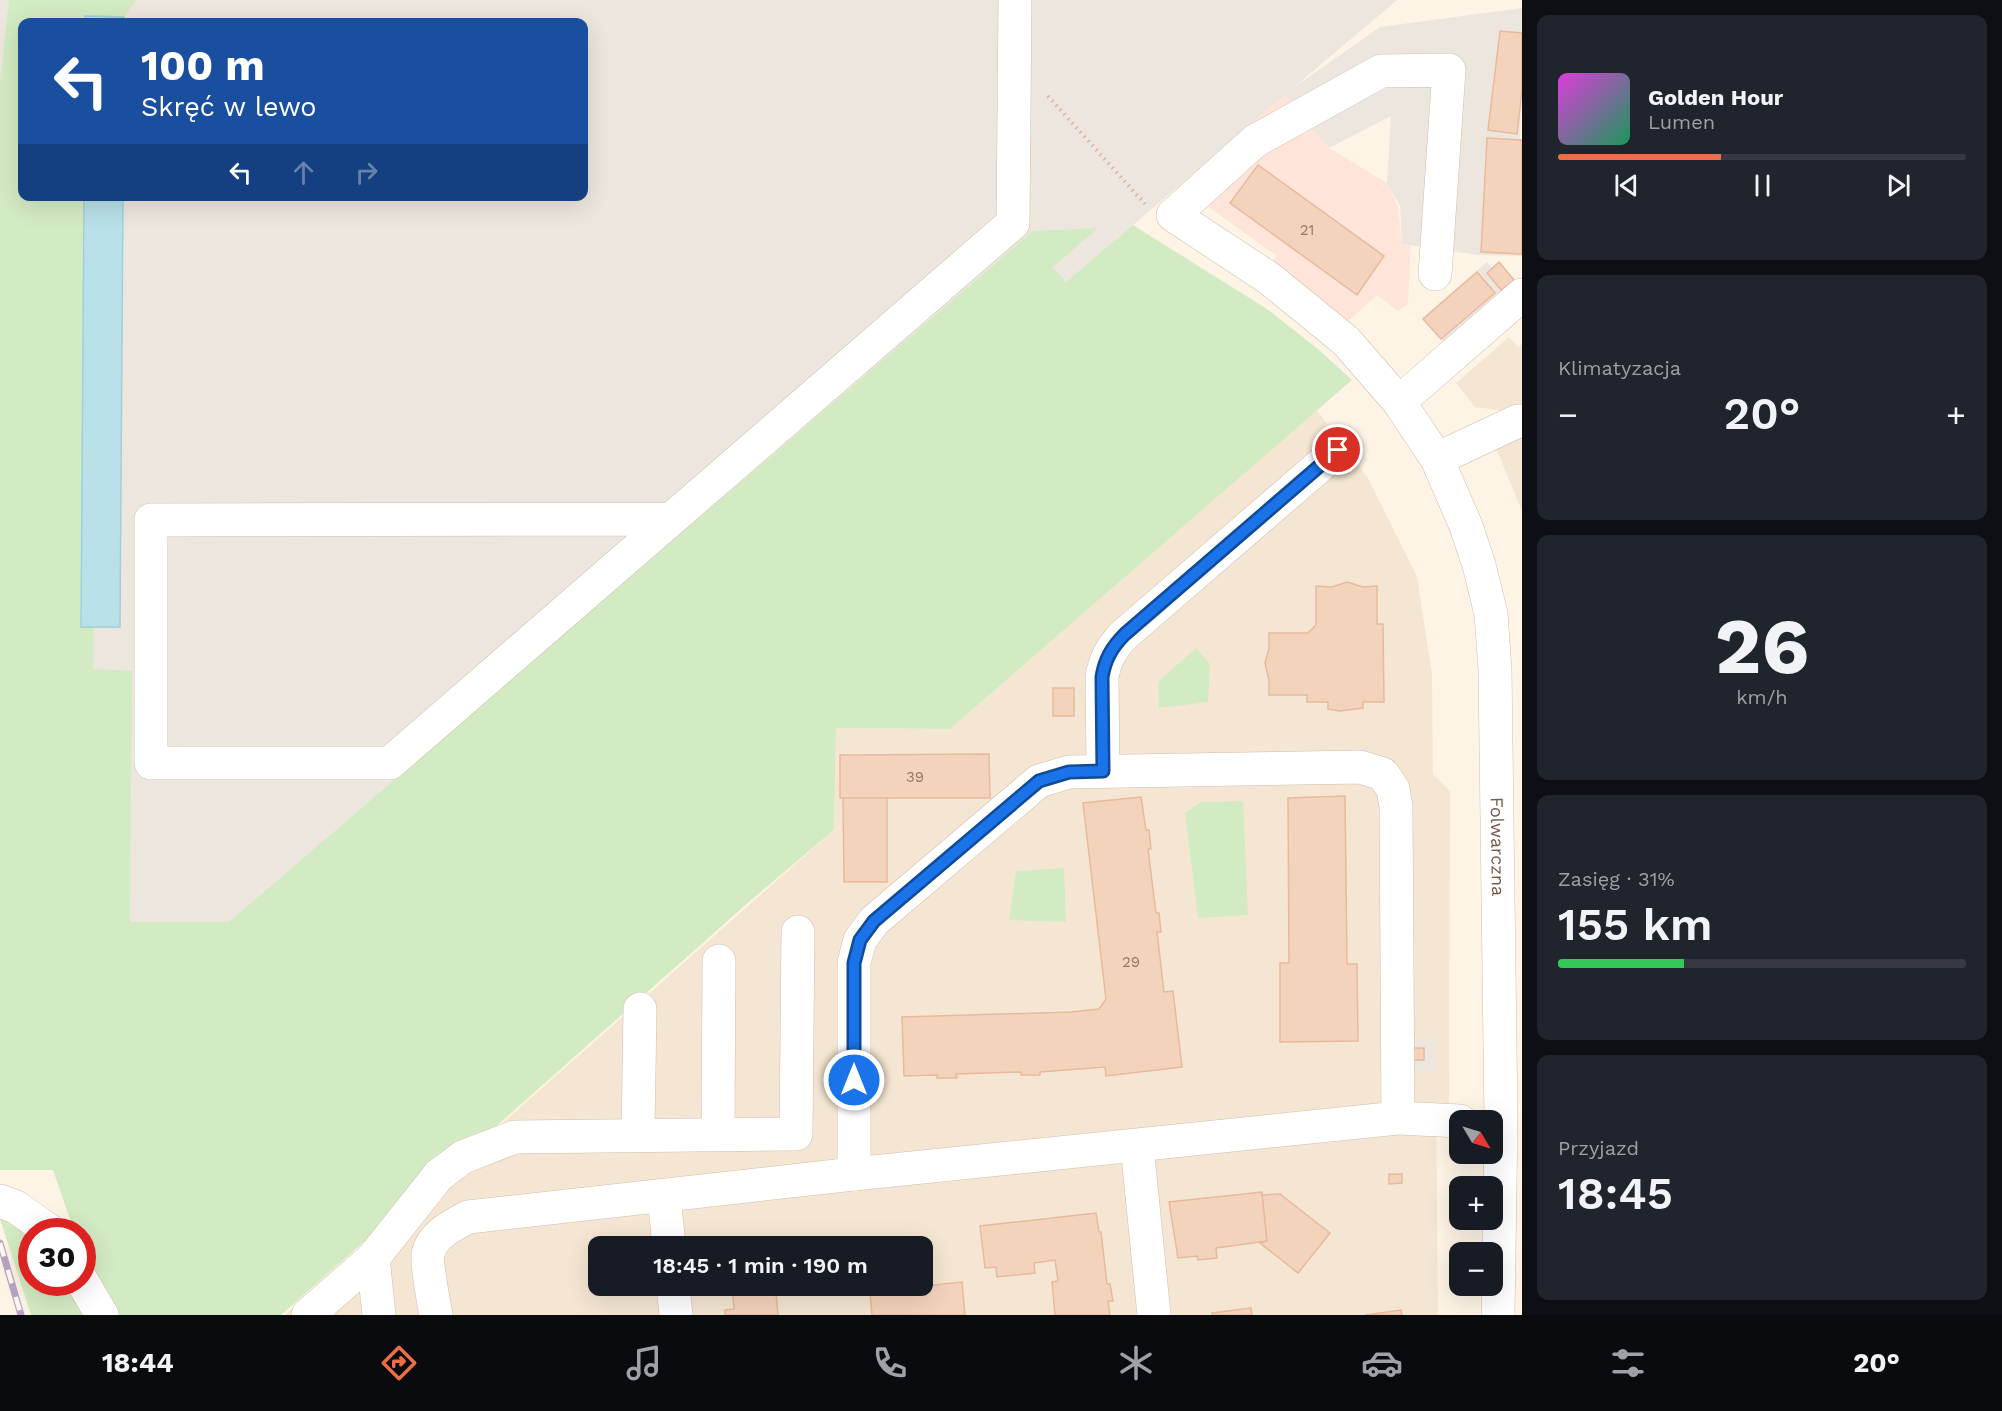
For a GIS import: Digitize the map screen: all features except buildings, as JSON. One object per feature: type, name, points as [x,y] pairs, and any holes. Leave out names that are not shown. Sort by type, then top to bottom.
[{"type":"street","points":[[671,519],[151,520],[151,763],[390,763],[1013,223],[1015,0]]},
{"type":"street","points":[[1173,215],[1255,141],[1381,70],[1449,70],[1435,274]]},
{"type":"street","name":"Folwarczna","points":[[1173,215],[1270,279],[1346,341],[1399,402],[1437,459],[1466,526],[1479,565],[1491,614],[1495,669],[1505,1122],[1498,1315]]},
{"type":"street","points":[[1399,402],[1522,295]]},
{"type":"street","points":[[1437,459],[1522,421]]},
{"type":"street","points":[[1103,771],[1102,677],[1104,664],[1112,648],[1132,627],[1338,450]]},
{"type":"street","points":[[854,1174],[854,963],[860,940],[874,921],[1039,781],[1069,772],[1360,767],[1383,774],[1393,789],[1396,806],[1398,1118]]},
{"type":"street","points":[[308,1315],[373,1258],[439,1174],[463,1158],[516,1137],[796,1134],[798,932]]},
{"type":"street","points":[[718,1134],[719,961]]},
{"type":"street","points":[[639,1009],[639,1135]]},
{"type":"street","points":[[436,1315],[428,1255],[434,1242],[448,1227],[468,1217],[854,1174],[1398,1118],[1449,1120]]},
{"type":"street","points":[[1137,1146],[1154,1315]]},
{"type":"street","points":[[664,1196],[668,1236]]},
{"type":"street","points":[[0,1201],[23,1211],[32,1218]]},
{"type":"street","points":[[373,1258],[379,1315]]},
{"type":"street","points":[[91,1296],[102,1315]]},
{"type":"street","points":[[674,1296],[676,1315]]},
{"type":"path","points":[[1048,87],[1048,98],[1151,209],[1173,215]]},
{"type":"shaded area","points":[[0,0],[1397,0],[1293,88],[1380,27],[1522,8],[1520,135],[1522,256],[1478,255],[1402,244],[1400,206],[1387,183],[1391,116],[1329,148],[1285,94],[73,1140],[0,1137]]},
{"type":"shaded area","points":[[1285,93],[1329,148],[1387,183],[1398,206],[1402,244],[1411,246],[1408,304],[1398,311],[1377,295],[1345,324],[1267,268],[1277,256],[1210,208],[1176,188]]},
{"type":"shaded area","points":[[1487,262],[1513,292],[1449,348],[1422,318]]},
{"type":"shaded area","points":[[1509,337],[1518,347],[1522,344],[1522,413],[1475,407],[1456,383]]},
{"type":"shaded area","points":[[1317,410],[1369,480],[1417,577],[1432,674],[1433,774],[1450,791],[1449,1103],[1436,1104],[1438,1315],[285,1315],[834,830],[836,728],[950,729]]},
{"type":"shaded area","points":[[1490,434],[1522,437],[1522,511]]},
{"type":"shaded area","points":[[1410,1038],[1435,1038],[1436,1071],[1410,1071]]},
{"type":"green space","points":[[9,0],[136,0],[124,17],[18,18],[18,201],[84,201],[81,627],[94,627],[93,669],[132,671],[130,922],[229,922],[1033,231],[1098,228],[1053,267],[1066,282],[1133,225],[1267,309],[1318,349],[1352,380],[950,729],[836,728],[834,830],[750,901],[492,1130],[432,1159],[367,1239],[281,1315],[110,1315],[96,1285],[96,1218],[70,1218],[53,1170],[0,1170],[0,81]]},
{"type":"green space","points":[[1196,648],[1210,664],[1208,702],[1159,708],[1158,682]]},
{"type":"green space","points":[[1243,801],[1248,915],[1198,918],[1185,813],[1201,802]]},
{"type":"green space","points":[[1064,868],[1066,922],[1009,920],[1016,871]]},
{"type":"green space","points":[[0,1219],[11,1221],[18,1226],[18,1275]]},
{"type":"green space","points":[[25,1296],[74,1296],[82,1315],[31,1315]]},
{"type":"water","points":[[85,16],[124,17],[124,18],[85,18]]},
{"type":"water","points":[[84,201],[123,201],[120,627],[81,627]]},
{"type":"railway","points":[[0,1243],[21,1315]]},
{"type":"route","points":[[854,1080],[854,963],[860,940],[874,921],[1039,781],[1069,772],[1103,771],[1102,677],[1104,664],[1112,648],[1125,634],[1338,450]]}]
